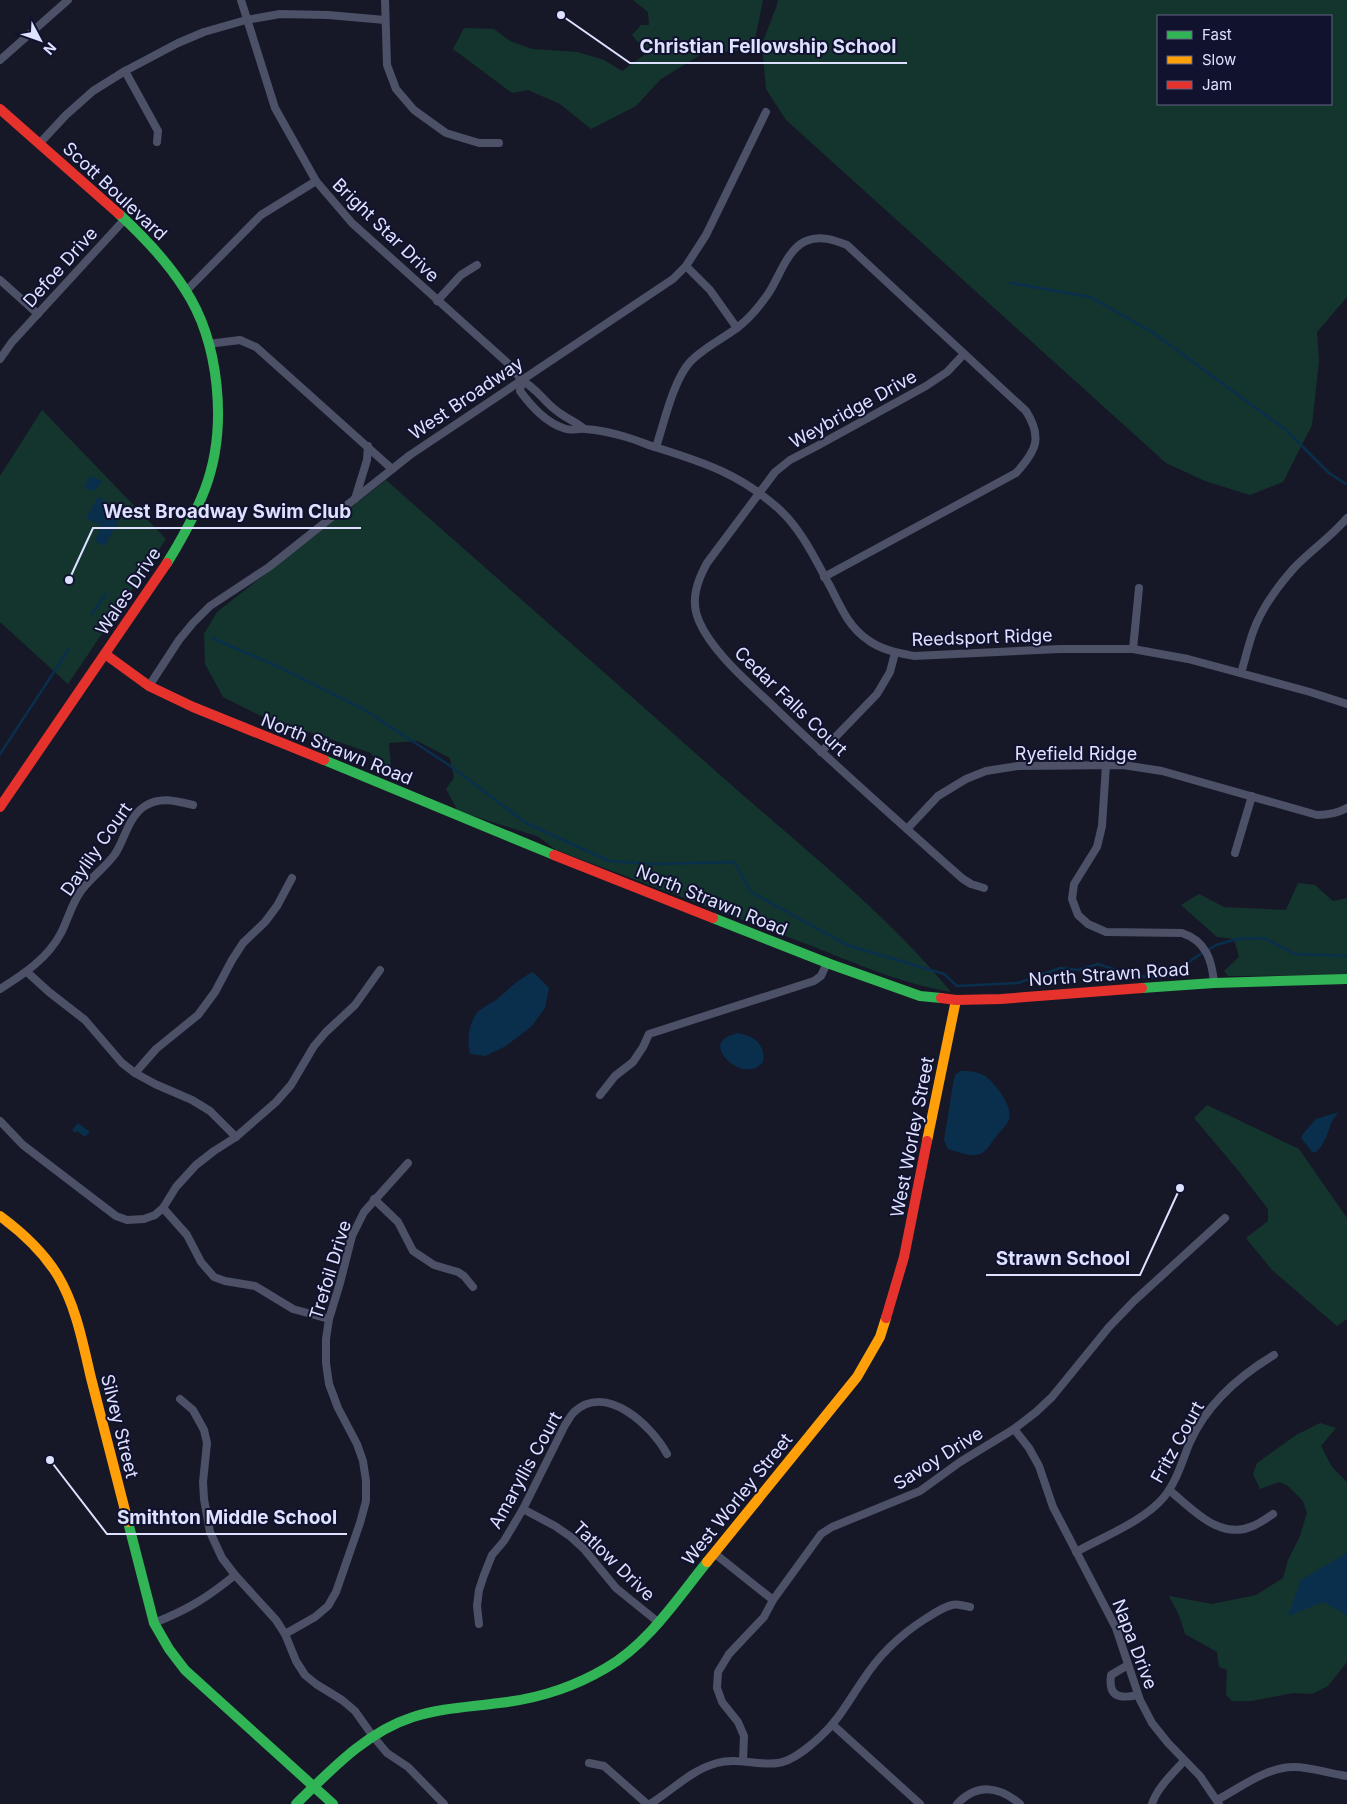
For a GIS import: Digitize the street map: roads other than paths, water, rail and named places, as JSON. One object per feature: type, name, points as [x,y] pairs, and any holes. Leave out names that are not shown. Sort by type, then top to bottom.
[{"type":"street","points":[[0,60],[68,0]]},
{"type":"street","name":"Bright Star Drive","points":[[241,0],[275,108],[316,181],[352,223],[511,366],[522,380]]},
{"type":"street","points":[[385,0],[387,65],[396,89],[414,110],[446,134],[479,143],[499,143]]},
{"type":"street","points":[[39,144],[66,115],[93,91],[125,71],[178,43],[204,32],[246,20],[280,14],[328,15],[385,20]]},
{"type":"street","points":[[125,71],[158,131],[157,142]]},
{"type":"street","name":"Scott Boulevard","points":[[0,109],[125,219],[159,253],[186,291],[208,344]]},
{"type":"street","name":"West Broadway","points":[[149,686],[179,640],[210,606],[269,568],[410,455],[663,286],[686,266],[706,234],[766,112]]},
{"type":"street","points":[[186,291],[262,214],[316,181]]},
{"type":"street","name":"Defoe Drive","points":[[0,359],[12,342],[125,219]]},
{"type":"street","points":[[656,447],[681,374],[704,350],[752,316],[769,292],[792,252],[806,241],[827,238],[847,245],[928,318],[1026,411],[1034,424],[1037,438],[1034,451],[1016,473],[824,577]]},
{"type":"street","points":[[438,301],[461,275],[477,265]]},
{"type":"street","points":[[686,266],[710,290],[737,328]]},
{"type":"street","points":[[0,280],[38,314]]},
{"type":"street","points":[[208,344],[240,340],[256,347],[392,469]]},
{"type":"street","name":"Wales Drive","points":[[105,654],[170,557],[196,512],[206,484],[214,452],[218,406],[214,364],[208,344]]},
{"type":"street","name":"Weybridge Drive","points":[[759,493],[775,472],[790,460],[926,386],[947,372],[964,354]]},
{"type":"street","name":"Reedsport Ridge","points":[[583,428],[556,411],[530,384],[522,380],[520,391],[536,411],[567,429],[583,428],[626,437],[703,462],[722,470],[759,493],[780,510],[797,529],[846,618],[857,631],[870,641],[895,653],[914,656],[1060,649],[1133,649],[1180,657],[1347,704]]},
{"type":"street","points":[[355,499],[364,470],[368,446]]},
{"type":"street","name":"Cedar Falls Court","points":[[759,493],[707,563],[698,579],[695,606],[698,620],[706,635],[719,651],[821,752],[963,879],[970,884],[984,888]]},
{"type":"street","points":[[1241,673],[1253,631],[1278,588],[1295,567],[1328,539],[1347,518]]},
{"type":"street","points":[[1133,649],[1139,588]]},
{"type":"street","points":[[821,752],[877,694],[890,672],[895,653]]},
{"type":"street","points":[[0,807],[105,654]]},
{"type":"street","name":"North Strawn Road","points":[[105,654],[149,686],[192,707],[568,861],[826,963],[920,996],[956,1000],[1001,999],[1214,983],[1347,979]]},
{"type":"street","points":[[1106,765],[1102,826],[1097,847],[1074,884],[1072,899],[1078,914],[1088,924],[1106,932],[1182,933],[1191,936],[1208,953],[1214,983]]},
{"type":"street","name":"Ryefield Ridge","points":[[907,829],[938,796],[966,779],[986,771],[1018,766],[1123,765],[1162,771],[1317,815],[1339,813],[1347,808]]},
{"type":"street","points":[[1235,853],[1252,796]]},
{"type":"street","name":"Daylily Court","points":[[0,989],[27,972],[45,955],[60,935],[81,890],[106,866],[115,853],[135,814],[144,806],[164,800],[193,805]]},
{"type":"street","points":[[135,1073],[156,1049],[198,1015],[215,992],[243,943],[265,922],[277,906],[292,878]]},
{"type":"street","points":[[600,1095],[615,1076],[633,1062],[649,1034],[814,981],[821,976],[826,963]]},
{"type":"street","points":[[0,1121],[24,1145],[116,1216],[133,1220],[155,1215],[163,1208],[176,1187],[196,1165],[214,1151],[236,1138],[292,1085],[314,1046],[355,1004],[380,970]]},
{"type":"street","points":[[27,972],[84,1020],[122,1063],[155,1084],[192,1100],[210,1111],[236,1138]]},
{"type":"street","name":"West Worley Street","points":[[296,1804],[349,1753],[372,1736],[426,1712],[515,1701],[571,1685],[608,1668],[641,1641],[658,1622],[857,1377],[880,1337],[904,1257],[956,1000]]},
{"type":"street","name":"Trefoil Drive","points":[[285,1634],[315,1617],[328,1606],[336,1592],[366,1501],[363,1461],[357,1444],[338,1408],[330,1384],[326,1363],[326,1340],[329,1318],[352,1236],[364,1212],[408,1163]]},
{"type":"street","points":[[374,1199],[398,1222],[413,1251],[434,1265],[458,1272],[473,1287]]},
{"type":"street","points":[[163,1208],[187,1235],[202,1262],[214,1276],[225,1281],[255,1286],[293,1309],[329,1318]]},
{"type":"street","name":"Silvey Street","points":[[0,1216],[26,1236],[38,1249],[58,1276],[69,1299],[80,1333],[154,1623],[169,1650],[185,1670],[333,1804]]},
{"type":"street","name":"Savoy Drive","points":[[743,1761],[744,1736],[738,1722],[722,1702],[717,1688],[718,1672],[729,1654],[764,1617],[773,1600],[821,1534],[832,1526],[920,1491],[960,1462],[1014,1429],[1036,1412],[1052,1396],[1109,1327],[1134,1301],[1225,1218]]},
{"type":"street","name":"Fritz Court","points":[[1076,1552],[1144,1515],[1156,1505],[1169,1490],[1178,1474],[1191,1440],[1211,1407],[1226,1390],[1244,1375],[1274,1356]]},
{"type":"street","points":[[180,1399],[193,1410],[204,1430],[207,1443],[203,1482],[204,1500],[210,1532],[222,1558],[235,1575],[264,1605],[285,1634],[296,1661],[305,1674],[355,1711],[372,1736],[387,1753],[408,1767],[444,1804]]},
{"type":"street","name":"Amaryllis Court","points":[[478,1624],[477,1606],[484,1575],[492,1555],[504,1541],[523,1509],[573,1412],[584,1405],[597,1402],[610,1403],[623,1409],[644,1424],[659,1440],[667,1454]]},
{"type":"street","name":"Napa Drive","points":[[1014,1429],[1029,1448],[1039,1466],[1053,1508],[1116,1628],[1138,1695],[1152,1723],[1184,1761],[1200,1776],[1218,1802]]},
{"type":"street","points":[[1169,1490],[1213,1525],[1223,1529],[1238,1530],[1252,1526],[1273,1514]]},
{"type":"street","name":"Tatlow Drive","points":[[523,1509],[571,1537],[584,1549],[616,1588],[658,1622]]},
{"type":"street","points":[[714,1552],[773,1600]]},
{"type":"street","points":[[154,1623],[179,1613],[209,1596],[235,1575]]},
{"type":"street","points":[[589,1763],[604,1766],[648,1804],[668,1792],[689,1775],[720,1762],[779,1763],[790,1759],[819,1738],[833,1725],[863,1679],[894,1642],[913,1627],[953,1604],[970,1607]]},
{"type":"street","points":[[1128,1665],[1111,1675],[1110,1686],[1114,1694],[1125,1698],[1138,1695]]},
{"type":"street","points":[[833,1725],[920,1804]]},
{"type":"street","points":[[1152,1804],[1154,1798],[1171,1775],[1184,1761]]},
{"type":"street","points":[[1218,1802],[1272,1771],[1293,1767],[1315,1769],[1347,1776]]},
{"type":"street","points":[[957,1804],[971,1794],[984,1789],[996,1790],[1009,1795],[1020,1804]]},
{"type":"water","points":[[90,476],[102,481],[93,491],[84,488]]},
{"type":"water","points":[[98,497],[106,501],[103,507],[121,516],[105,546],[95,541],[102,526],[86,518]]},
{"type":"water","points":[[533,972],[549,988],[545,1008],[532,1026],[506,1046],[485,1056],[470,1054],[469,1033],[477,1013],[518,981]]},
{"type":"water","points":[[737,1033],[753,1038],[760,1045],[763,1062],[756,1068],[739,1068],[725,1058],[721,1052],[720,1046],[723,1040]]},
{"type":"water","points":[[960,1071],[978,1073],[987,1078],[997,1088],[1009,1108],[1009,1120],[987,1149],[978,1155],[969,1155],[948,1149],[944,1140],[955,1075]]},
{"type":"water","points":[[1339,1112],[1332,1121],[1321,1147],[1316,1152],[1312,1152],[1301,1138],[1303,1134],[1316,1119]]},
{"type":"water","points":[[78,1123],[90,1132],[85,1137],[72,1130]]},
{"type":"water","points":[[1347,1553],[1347,1615],[1323,1602],[1288,1616],[1301,1580]]},
{"type":"waterway","points":[[1011,283],[1090,297],[1152,332],[1286,430],[1329,473],[1346,484]]},
{"type":"waterway","points":[[92,614],[106,594]]},
{"type":"waterway","points":[[212,638],[279,667],[363,709],[452,767],[526,823],[609,861],[654,864],[734,862],[751,892],[847,945],[944,974],[957,986],[1018,983],[1060,968],[1078,970],[1098,964],[1132,975],[1156,978],[1169,976],[1216,945],[1237,939],[1264,938],[1295,954],[1347,956]]},
{"type":"waterway","points":[[0,754],[69,649]]},
{"type":"place","name":"Christian Fellowship School","points":[[561,15]]},
{"type":"place","name":"West Broadway Swim Club","points":[[69,580]]},
{"type":"place","name":"Strawn School","points":[[1180,1188]]},
{"type":"place","name":"Smithton Middle School","points":[[50,1460]]}]
